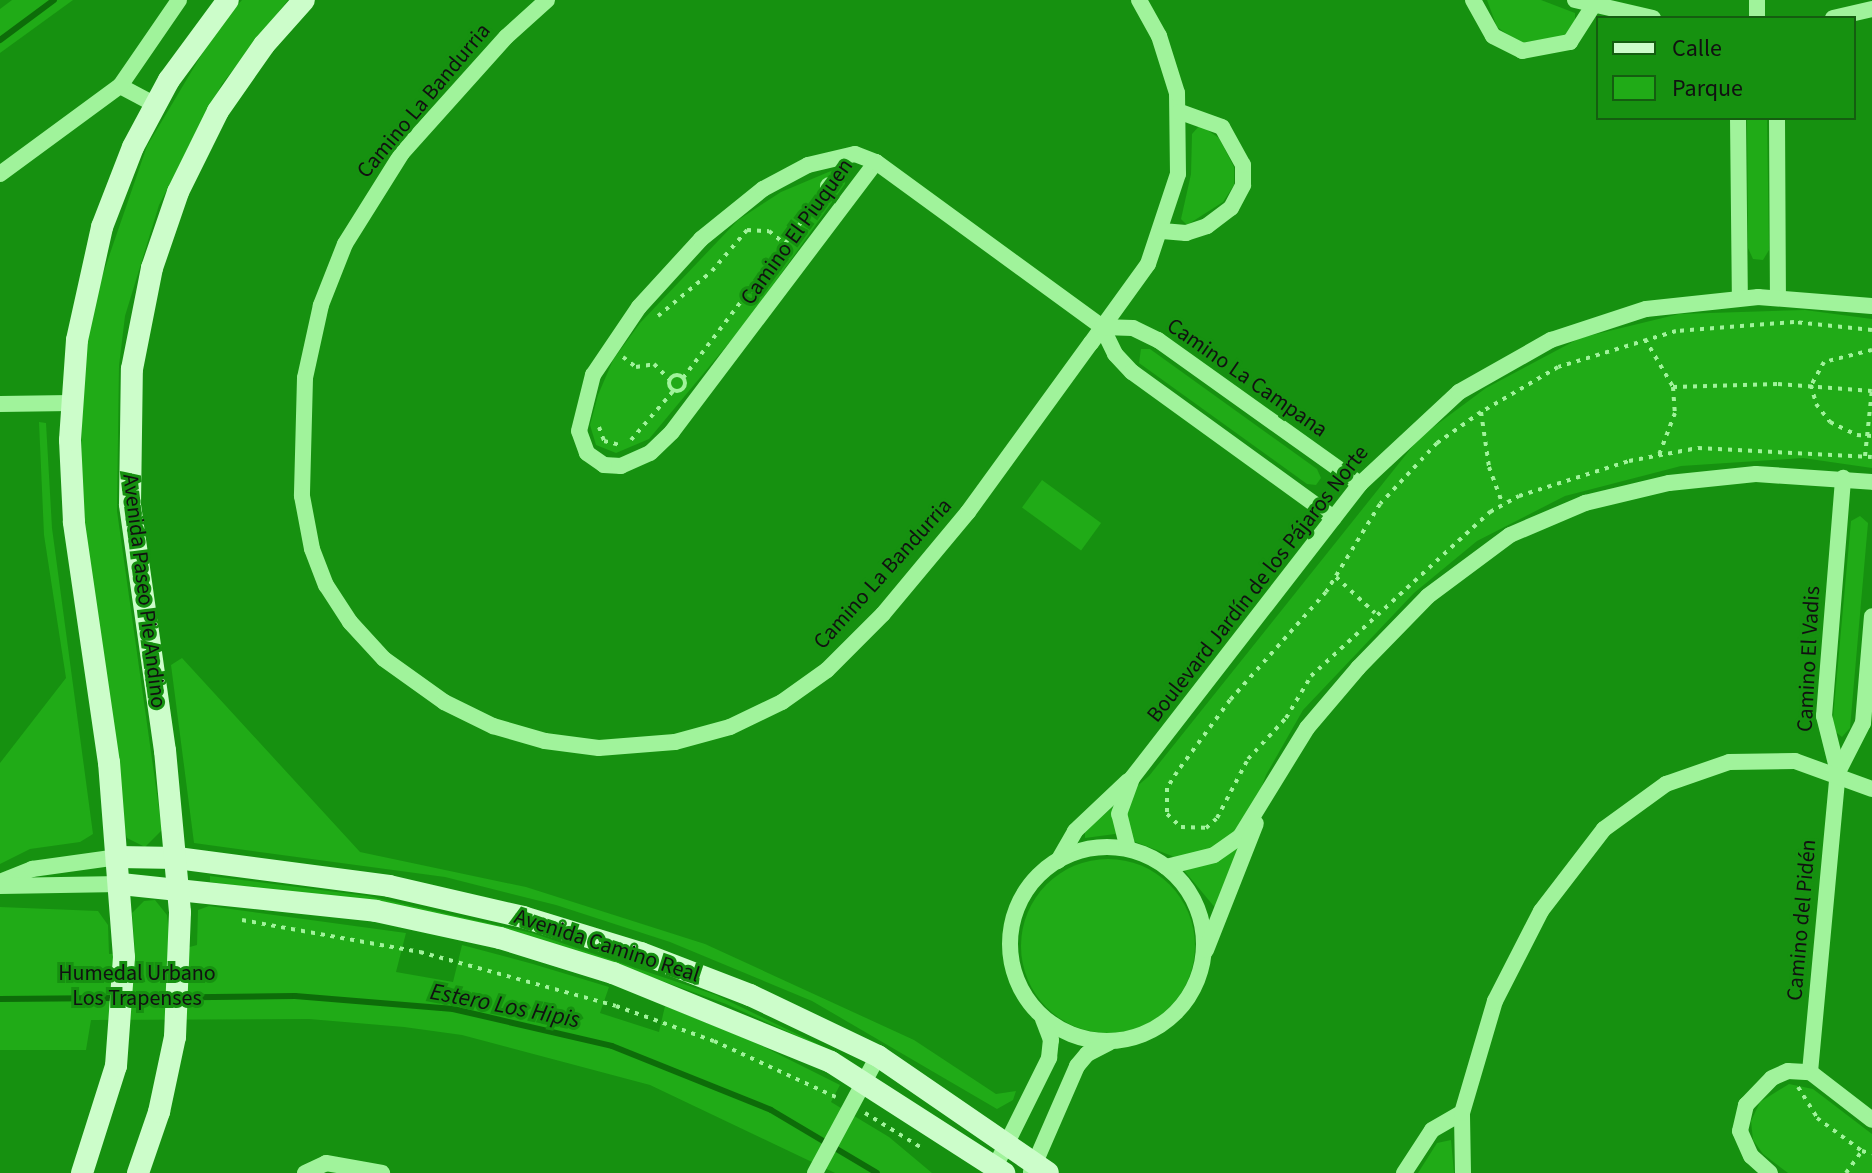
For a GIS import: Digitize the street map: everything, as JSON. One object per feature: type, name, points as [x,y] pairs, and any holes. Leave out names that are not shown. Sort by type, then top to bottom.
[{"type":"main road","points":[[82,1173],[109,1096],[120,1038],[124,957],[118,857],[74,522],[71,403],[83,302],[99,239],[155,105],[228,0]]},
{"type":"main road","name":"Avenida Paseo Pie Andino","points":[[138,1173],[159,1112],[175,1037],[180,950],[177,858],[130,504],[127,430],[136,341],[169,217],[218,111],[264,45],[304,0]]},
{"type":"main road","name":"Avenida Camino Real","points":[[118,857],[177,858],[389,886],[561,927],[750,995],[878,1056],[1010,1144],[1038,1170]]},
{"type":"main road","name":"Avenida Camino Real","points":[[121,884],[339,905],[500,938],[711,1008],[866,1081],[1000,1170]]},
{"type":"street","points":[[0,174],[120,86],[179,0]]},
{"type":"street","name":"Camino La Bandurria","points":[[547,0],[454,92],[369,201],[328,282],[305,378],[302,496],[318,567],[337,604],[366,641],[444,702],[519,735],[599,748],[702,736],[782,702],[837,661],[883,614],[968,512],[1148,264],[1162,231],[1178,174],[1180,112],[1166,55],[1139,0]]},
{"type":"street","points":[[1473,0],[1493,36],[1522,51],[1570,42],[1593,6]]},
{"type":"street","points":[[1575,0],[1643,16]]},
{"type":"street","points":[[1842,16],[1872,9]]},
{"type":"street","points":[[120,86],[155,105]]},
{"type":"street","points":[[1162,231],[1186,233],[1207,226],[1231,208],[1243,185],[1243,165],[1222,127],[1180,112]]},
{"type":"street","points":[[1738,120],[1740,297]]},
{"type":"street","points":[[1777,120],[1778,296]]},
{"type":"street","name":"Camino El Piuquen","points":[[845,154],[876,162],[672,432],[650,453],[621,466],[592,458],[580,439],[587,392],[608,346],[701,239],[763,189],[808,165],[845,154]]},
{"type":"street","name":"Camino La Campana","points":[[876,162],[1102,327],[1115,354],[1132,372],[1334,518]]},
{"type":"street","name":"Boulevard Jardín de los Pájaros Norte","points":[[1058,861],[1075,831],[1132,778],[1360,484],[1438,409],[1527,351],[1646,309],[1740,297],[1778,296],[1872,306]]},
{"type":"street","name":"Camino La Campana","points":[[1102,327],[1133,328],[1158,340],[1360,484]]},
{"type":"street","points":[[0,404],[71,403]]},
{"type":"street","points":[[1038,1170],[1077,1066],[1093,1050],[1115,1041],[1144,1035],[1180,1009],[1196,984],[1204,955],[1258,814],[1307,728],[1358,668],[1428,596],[1510,535],[1585,503],[1669,483],[1756,474],[1872,482]]},
{"type":"street","name":"Camino El Vadis","points":[[1838,772],[1824,716],[1843,478]]},
{"type":"street","points":[[1838,772],[1863,723],[1872,616]]},
{"type":"street","points":[[1463,1173],[1462,1113],[1481,1039],[1516,956],[1571,866],[1604,829],[1643,797],[1709,766],[1773,760],[1838,772],[1872,789]]},
{"type":"street","name":"Camino del Pidén","points":[[1802,1071],[1838,772]]},
{"type":"street","name":"Boulevard Jardín de los Pájaros Norte","points":[[1128,849],[1119,814],[1132,778]]},
{"type":"street","points":[[1166,867],[1228,847],[1258,814]]},
{"type":"street","points":[[1000,1170],[1049,1058],[1051,1040],[1043,1017],[1015,976],[1011,927],[1033,882],[1058,861],[1085,850],[1128,849],[1166,867],[1186,887],[1199,912],[1204,955]]},
{"type":"street","points":[[0,884],[32,869],[118,857]]},
{"type":"street","points":[[0,884],[121,884]]},
{"type":"street","points":[[1043,1017],[1069,1034],[1115,1041]]},
{"type":"street","points":[[816,1172],[878,1056]]},
{"type":"street","points":[[1770,1173],[1745,1147],[1742,1116],[1761,1086],[1802,1071],[1872,1120]]},
{"type":"street","points":[[1404,1173],[1432,1130],[1462,1113]]},
{"type":"street","points":[[305,1173],[326,1163],[382,1173]]},
{"type":"path","points":[[600,415],[604,441],[617,446],[631,440],[674,390],[684,387],[683,378],[824,192]]},
{"type":"path","points":[[652,322],[706,276],[747,230],[769,231],[784,243]]},
{"type":"path","points":[[1872,330],[1794,322],[1723,325],[1645,339],[1558,367],[1481,412],[1437,443],[1380,504],[1336,577],[1230,700],[1177,772],[1166,802],[1167,814],[1181,827],[1206,828],[1217,818],[1248,759],[1286,718],[1311,676],[1375,613],[1503,505],[1571,478],[1659,455],[1740,447],[1872,457]]},
{"type":"path","points":[[1645,339],[1673,387],[1675,413],[1659,455]]},
{"type":"path","points":[[616,369],[632,345]]},
{"type":"path","points":[[608,346],[636,367],[654,364],[670,380],[674,390]]},
{"type":"path","points":[[1870,436],[1830,422],[1816,404],[1811,385],[1824,362],[1872,350]]},
{"type":"path","points":[[670,380],[683,378]]},
{"type":"path","points":[[1673,387],[1811,385],[1872,390],[1870,436],[1865,456]]},
{"type":"path","points":[[1481,412],[1489,467],[1503,505]]},
{"type":"path","points":[[1336,577],[1375,613]]},
{"type":"path","points":[[234,919],[420,952],[616,1006],[714,1041],[853,1107],[927,1150]]},
{"type":"path","points":[[1802,1071],[1801,1099],[1862,1151],[1872,1154]]},
{"type":"path","points":[[1846,1173],[1862,1151]]},
{"type":"green space","points":[[12,0],[73,0],[0,53],[0,9]]},
{"type":"green space","points":[[242,0],[288,0],[222,84],[159,205],[125,316],[119,366],[117,511],[162,830],[145,847],[127,838],[124,828],[81,513],[82,377],[95,297],[147,146],[218,27]]},
{"type":"green space","points":[[1487,0],[1541,0],[1575,13],[1575,24],[1564,36],[1520,43],[1497,27]]},
{"type":"green space","points":[[1747,120],[1767,120],[1769,250],[1763,260],[1753,259],[1748,248]]},
{"type":"green space","points":[[1200,125],[1219,138],[1234,167],[1234,185],[1223,202],[1187,225],[1181,219],[1191,174],[1192,134]]},
{"type":"green space","points":[[838,168],[846,174],[845,184],[748,320],[649,439],[616,453],[596,445],[590,425],[598,395],[613,360],[640,323],[738,220],[781,192]]},
{"type":"green space","points":[[1805,310],[1872,319],[1872,468],[1803,458],[1681,466],[1565,496],[1477,541],[1414,593],[1303,710],[1266,775],[1217,910],[1172,856],[1115,834],[1085,838],[1085,831],[1149,776],[1420,437],[1486,388],[1580,338],[1679,314]]},
{"type":"green space","points":[[1141,349],[1150,349],[1317,469],[1321,478],[1316,485],[1307,484],[1139,363]]},
{"type":"green space","points":[[39,422],[46,423],[52,528],[93,834],[80,842],[30,849],[0,864],[0,763],[66,678],[44,535]]},
{"type":"green space","points":[[1042,480],[1101,523],[1081,550],[1022,508]]},
{"type":"green space","points":[[1860,516],[1868,523],[1850,728],[1842,737],[1832,729],[1851,521]]},
{"type":"green space","points":[[182,658],[360,852],[526,887],[705,944],[914,1040],[996,1094],[1016,1091],[1013,1100],[997,1109],[812,1001],[670,942],[556,905],[445,877],[194,843],[171,665]]},
{"type":"green space","points":[[1108,859],[1141,866],[1169,885],[1188,913],[1195,946],[1188,979],[1169,1007],[1141,1026],[1108,1033],[1075,1026],[1047,1007],[1028,979],[1021,946],[1028,913],[1047,885],[1075,866]]},
{"type":"green space","points":[[210,876],[368,896],[532,933],[716,995],[853,1061],[726,1004],[596,957],[398,907],[210,882]]},
{"type":"green space","name":"Humedal Urbano Los Trapenses","points":[[155,900],[167,915],[171,952],[197,945],[198,910],[209,906],[406,933],[396,972],[453,982],[462,945],[533,964],[609,987],[600,1013],[659,1032],[665,1006],[754,1042],[840,1085],[831,1102],[889,1137],[932,1173],[835,1173],[650,1085],[462,1035],[404,1027],[309,1019],[91,1020],[86,1050],[0,1050],[0,907],[98,911],[108,925],[109,954],[135,952],[132,913],[144,901]]},
{"type":"green space","points":[[1789,1084],[1813,1089],[1872,1134],[1872,1173],[1788,1173],[1763,1154],[1753,1140],[1751,1121],[1760,1102]]},
{"type":"green space","points":[[1451,1140],[1454,1173],[1418,1173],[1437,1143]]},
{"type":"waterway","points":[[0,40],[54,0]]},
{"type":"waterway","name":"Estero Los Hipis","points":[[128,998],[295,996],[453,1009],[612,1046],[771,1110],[877,1173]]},
{"type":"waterway","name":"Estero Los Hipis","points":[[0,999],[116,998]]}]
